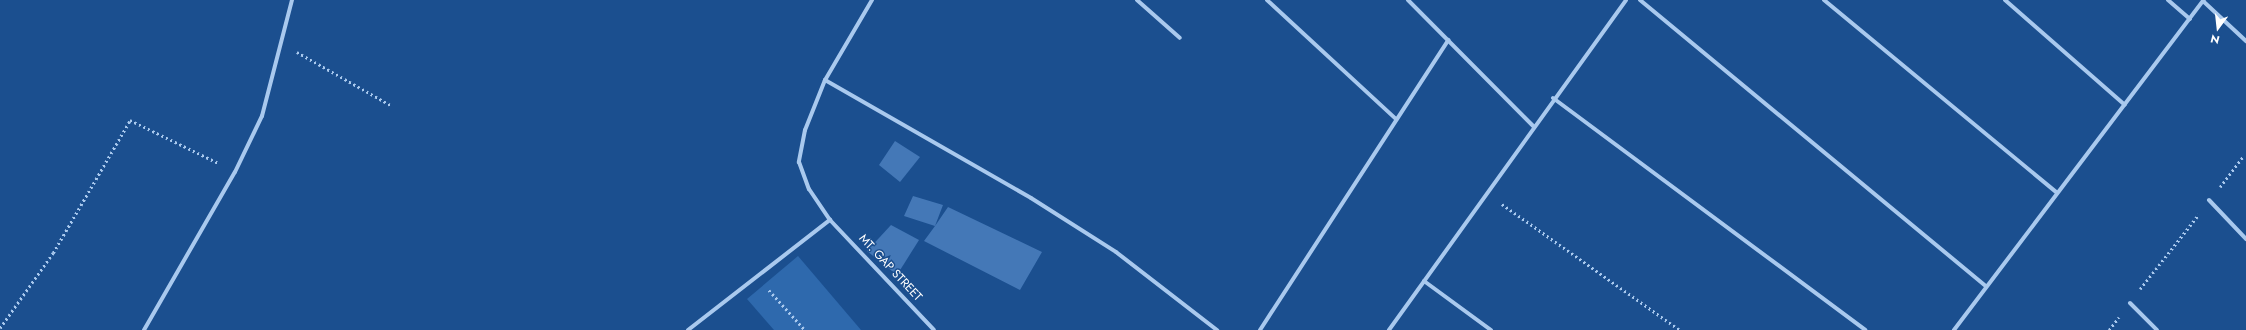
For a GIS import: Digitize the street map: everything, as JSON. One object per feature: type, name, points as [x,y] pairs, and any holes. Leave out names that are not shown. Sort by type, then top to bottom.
[{"type":"street","points":[[144,330],[235,172],[262,116],[292,0]]},
{"type":"street","name":"MT. GAP STREET","points":[[872,0],[824,80],[805,130],[799,162],[810,189],[830,220],[934,330]]},
{"type":"street","points":[[1137,0],[1180,38]]},
{"type":"street","points":[[1267,0],[1396,119]]},
{"type":"street","points":[[1408,0],[1534,126]]},
{"type":"street","points":[[1389,330],[1553,98],[1626,0]]},
{"type":"street","points":[[1640,0],[1986,286]]},
{"type":"street","points":[[1824,0],[2056,192]]},
{"type":"street","points":[[2005,0],[2125,105]]},
{"type":"street","points":[[2168,0],[2190,19]]},
{"type":"street","points":[[1954,330],[2056,192],[2125,105],[2203,0],[2246,41]]},
{"type":"street","points":[[1260,330],[1448,40]]},
{"type":"street","points":[[824,80],[1031,198],[1116,252],[1217,330]]},
{"type":"street","points":[[1553,98],[1865,330]]},
{"type":"street","points":[[2209,200],[2246,239]]},
{"type":"street","points":[[688,330],[830,220]]},
{"type":"street","points":[[1424,281],[1490,330]]},
{"type":"street","points":[[2130,303],[2157,330]]},
{"type":"path","points":[[282,43],[392,106]]},
{"type":"path","points":[[0,328],[53,253],[130,120],[235,172]]},
{"type":"path","points":[[2109,330],[2243,157]]},
{"type":"path","points":[[1486,193],[1680,330]]},
{"type":"path","points":[[764,285],[805,330]]},
{"type":"shaded area","points":[[798,256],[861,330],[774,330],[747,299]]},
{"type":"building","points":[[895,141],[920,157],[900,182],[879,165]]},
{"type":"building","points":[[913,196],[943,205],[935,226],[904,216]]},
{"type":"building","points":[[948,207],[1042,252],[1020,290],[924,241]]},
{"type":"building","points":[[891,225],[919,240],[897,275],[867,251]]}]
